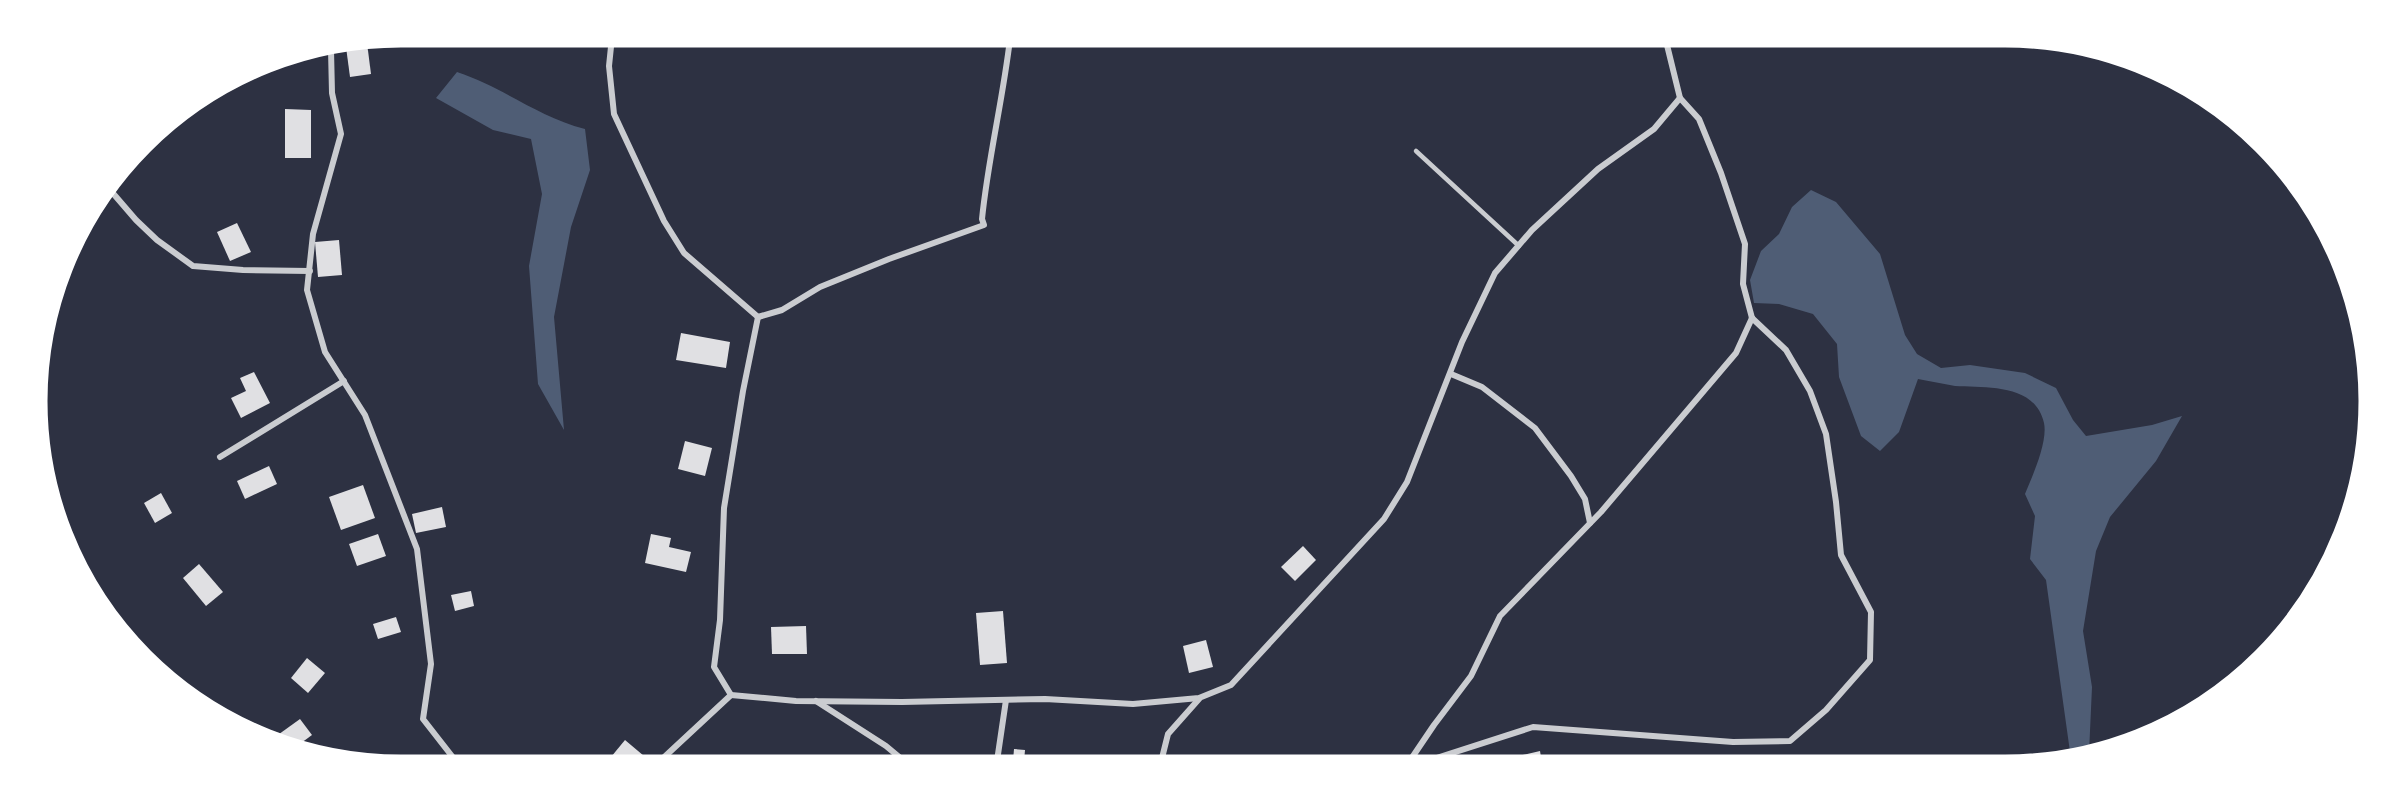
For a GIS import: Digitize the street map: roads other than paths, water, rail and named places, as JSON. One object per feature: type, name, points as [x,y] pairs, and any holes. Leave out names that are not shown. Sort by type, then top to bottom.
[{"type":"street","points":[[611,46],[609,66],[614,114],[664,221],[684,254],[758,317]]},
{"type":"street","points":[[758,317],[782,310],[820,287],[984,225],[982,219],[987,170],[1009,46]]},
{"type":"street","points":[[1443,756],[1533,727],[1733,742],[1790,741],[1826,710],[1870,660],[1870,612],[1841,555],[1826,434],[1810,391],[1786,350],[1752,318],[1743,284],[1744,244],[1738,224],[1721,173],[1699,119],[1680,98],[1667,46]]},
{"type":"street","points":[[331,53],[332,93],[341,134],[313,234],[307,290],[325,352],[364,415],[417,549],[431,664],[423,719],[452,756]]},
{"type":"street","points":[[665,756],[731,695],[816,701],[1045,699],[1133,704],[1199,698],[1231,686],[1384,519],[1407,482],[1462,342],[1495,273],[1532,230],[1598,169],[1654,129],[1680,98]]},
{"type":"street","points":[[113,194],[157,240],[193,266],[243,270],[310,271]]},
{"type":"street","points":[[731,695],[714,668],[720,620],[724,508],[758,317]]},
{"type":"street","points":[[1413,756],[1471,676],[1500,616],[1590,523],[1736,353],[1752,318]]},
{"type":"street","points":[[1450,374],[1482,387],[1535,428],[1585,499],[1590,523]]},
{"type":"street","points":[[220,457],[344,381]]},
{"type":"street","points":[[1162,756],[1168,734],[1199,698]]},
{"type":"street","points":[[998,756],[1006,700]]},
{"type":"street","points":[[816,701],[898,756]]},
{"type":"lane","points":[[1416,151],[1519,246]]},
{"type":"water","points":[[457,72],[490,85],[551,117],[585,129],[590,170],[571,227],[554,317],[564,430],[538,384],[529,266],[542,194],[531,139],[493,130],[436,98]]},
{"type":"water","points":[[1811,190],[1836,202],[1880,254],[1905,335],[1917,354],[1941,368],[1970,365],[2025,373],[2056,388],[2073,420],[2086,436],[2152,425],[2182,416],[2156,461],[2110,517],[2096,551],[2083,631],[2092,687],[2089,746],[2070,751],[2046,580],[2030,559],[2035,516],[2025,494],[2044,440],[2044,423],[2039,410],[2031,401],[2008,390],[1955,386],[1918,379],[1899,432],[1880,451],[1861,436],[1839,377],[1837,344],[1813,314],[1779,304],[1754,303],[1750,280],[1761,251],[1779,234],[1792,207]]}]
